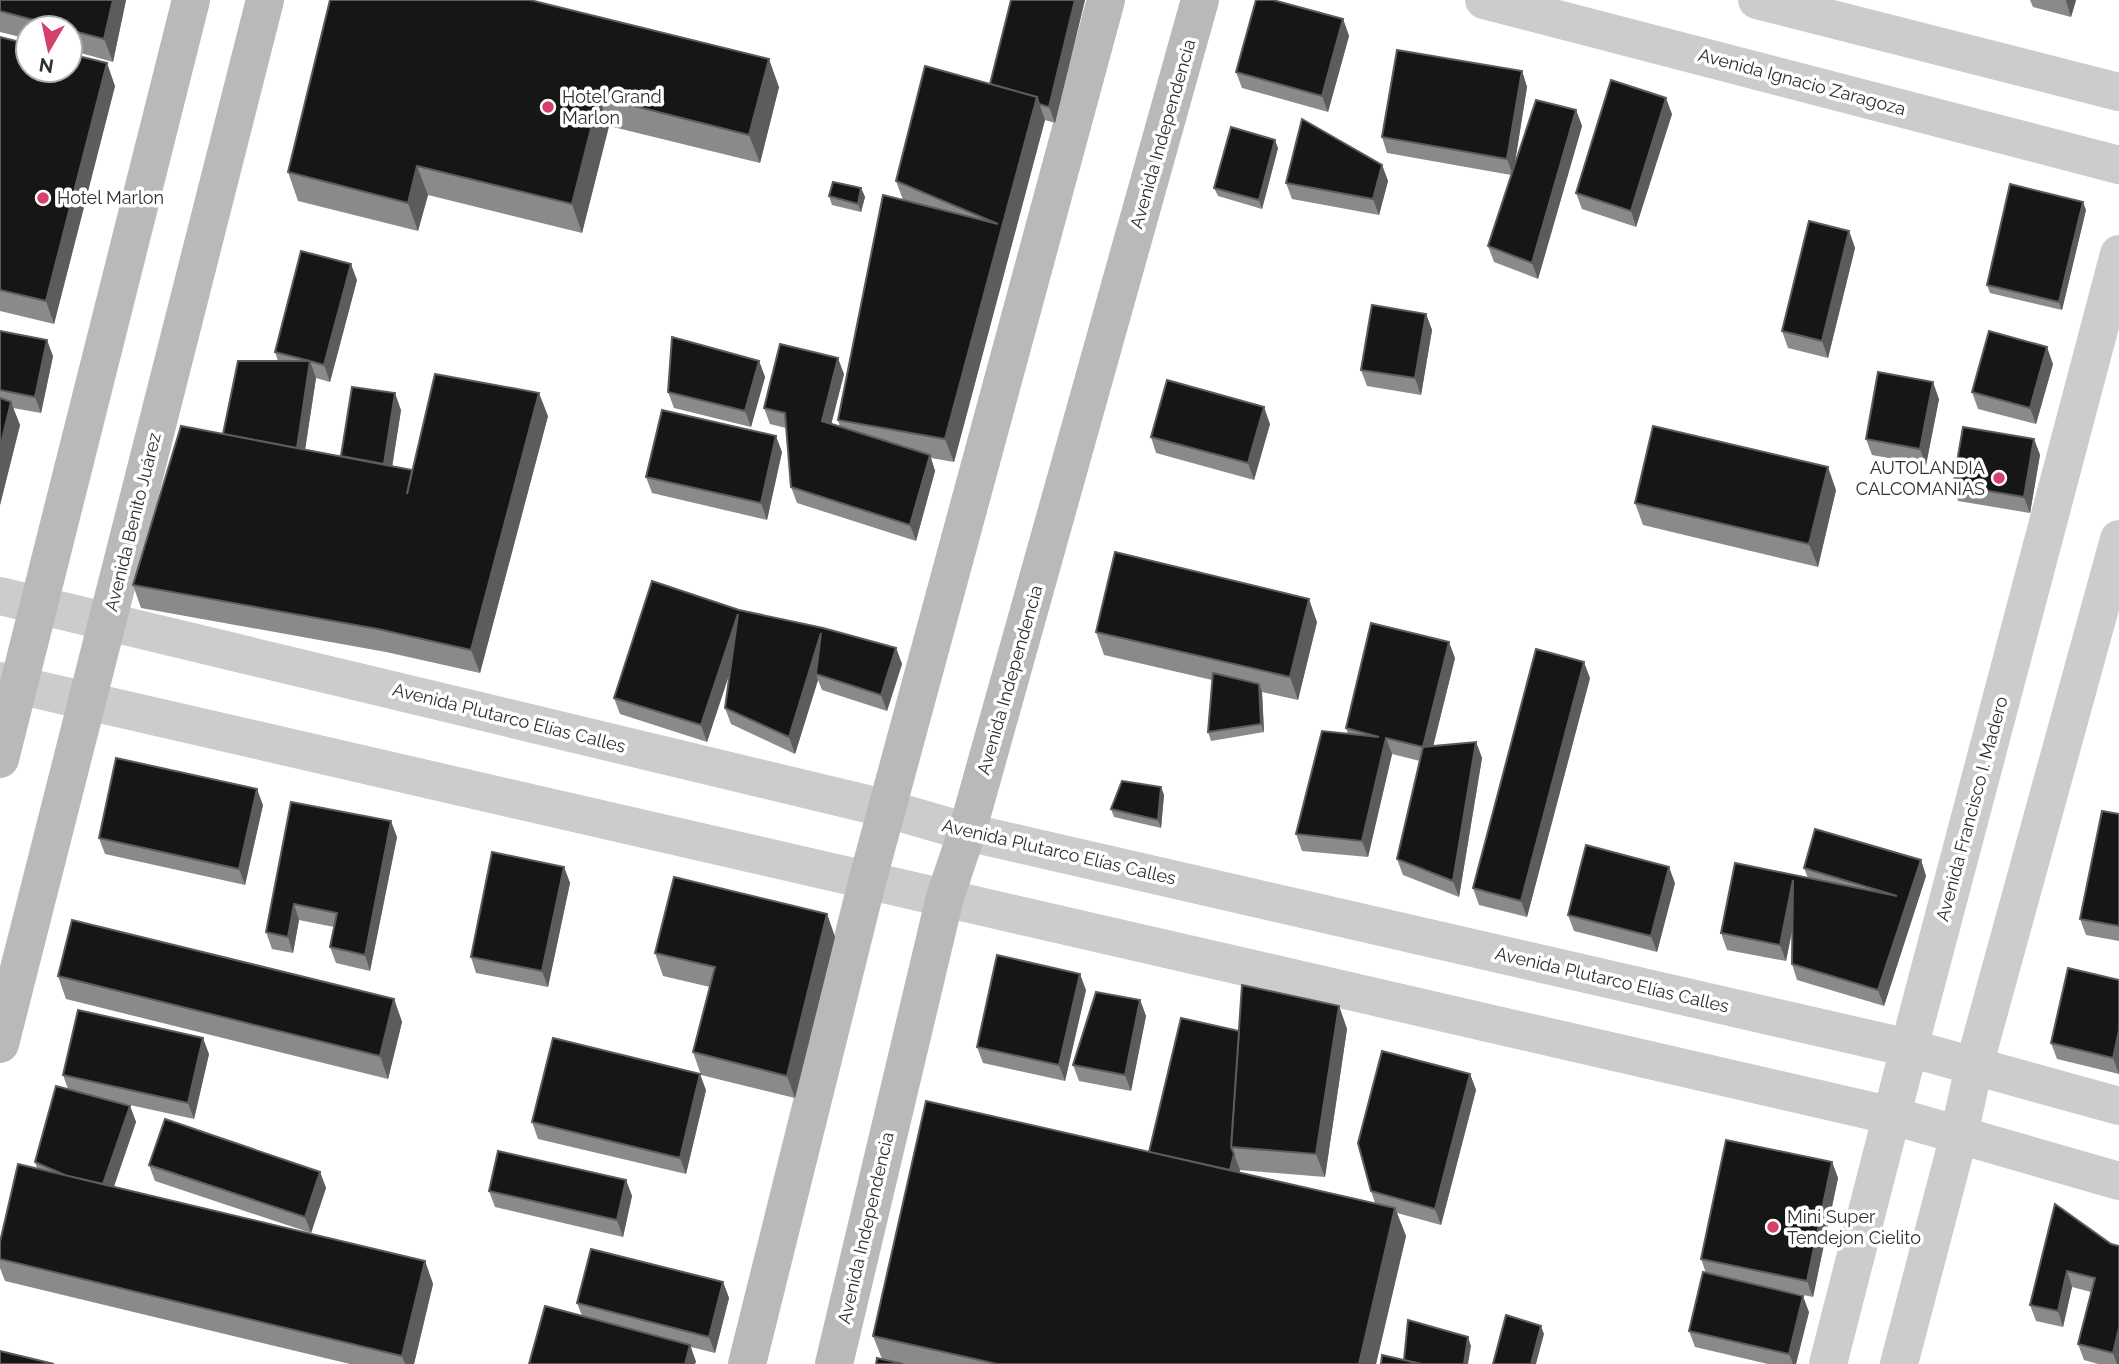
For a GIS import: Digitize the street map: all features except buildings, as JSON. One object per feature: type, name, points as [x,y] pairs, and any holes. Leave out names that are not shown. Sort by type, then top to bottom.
[{"type":"main road","points":[[0,759],[10,683],[39,606],[191,0]]},
{"type":"main road","name":"Avenida Benito Juárez","points":[[0,1044],[265,0]]},
{"type":"main road","points":[[747,1364],[867,882],[1105,0]]},
{"type":"main road","name":"Avenida Independencia","points":[[834,1364],[945,897],[967,832],[1200,0]]},
{"type":"street","name":"Avenida Ignacio Zaragoza","points":[[1484,0],[2119,165]]},
{"type":"street","points":[[1757,0],[2119,92]]},
{"type":"street","name":"Avenida Francisco I. Madero","points":[[1828,1364],[2119,254]]},
{"type":"street","points":[[1899,1364],[1975,1066],[2119,538]]},
{"type":"street","name":"Avenida Plutarco Elías Calles","points":[[0,596],[888,809],[967,832],[1909,1048],[2119,1106]]},
{"type":"street","points":[[10,683],[1893,1116],[2119,1181]]},
{"type":"place","name":"Hotel Grand Marlon","points":[[548,107]]},
{"type":"place","name":"Hotel Marlon","points":[[43,198]]},
{"type":"place","name":"AUTOLANDIA CALCOMANIAS","points":[[1999,478]]},
{"type":"place","name":"Mini Super Tendejon Cielito","points":[[1773,1227]]}]
